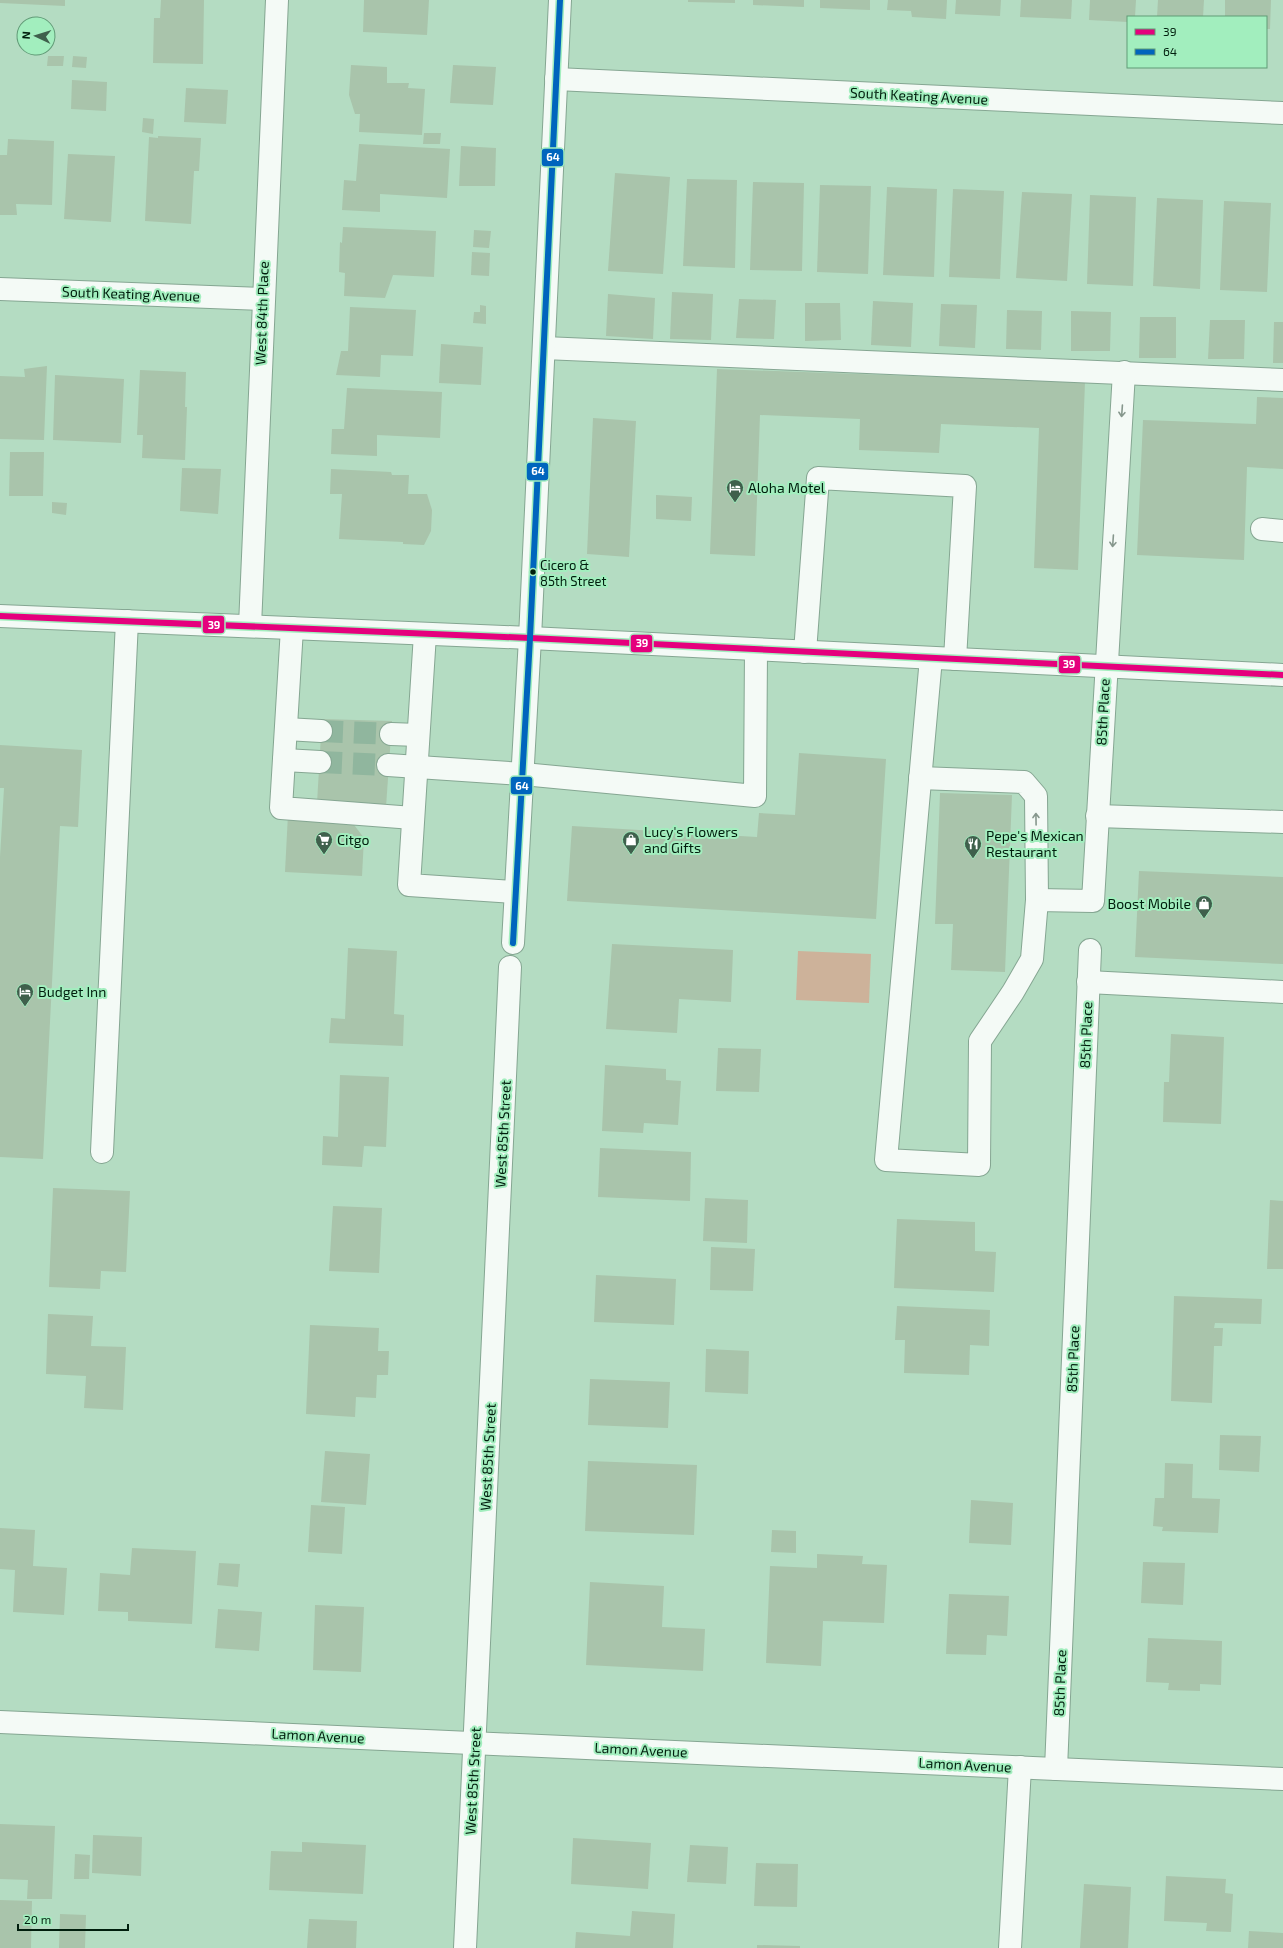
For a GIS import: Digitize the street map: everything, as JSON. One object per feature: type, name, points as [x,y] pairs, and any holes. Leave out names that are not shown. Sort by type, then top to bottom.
[{"type":"street","name":"West 84th Place","points":[[250,626],[277,0]]},
{"type":"street","points":[[512,943],[530,638],[560,0]]},
{"type":"street","name":"South Keating Avenue","points":[[556,79],[1283,113]]},
{"type":"street","name":"South Keating Avenue","points":[[0,289],[263,299]]},
{"type":"street","points":[[544,348],[1283,380]]},
{"type":"street","name":"85th Place","points":[[1037,900],[1093,901],[1105,666],[1124,372]]},
{"type":"street","points":[[805,652],[818,478],[965,486],[955,659]]},
{"type":"street","points":[[0,616],[530,638],[1283,675]]},
{"type":"street","points":[[102,1152],[127,621]]},
{"type":"street","points":[[292,628],[281,808],[413,818]]},
{"type":"street","points":[[425,634],[409,885],[516,892]]},
{"type":"street","points":[[388,765],[522,774],[754,796],[756,650]]},
{"type":"street","points":[[920,778],[1024,782],[1036,796],[1037,900],[1032,959],[1014,992],[980,1041],[979,1165],[886,1160],[920,778],[931,658]]},
{"type":"street","points":[[286,729],[321,731]]},
{"type":"street","points":[[391,734],[418,735]]},
{"type":"street","points":[[284,760],[320,762]]},
{"type":"street","points":[[1097,816],[1283,822]]},
{"type":"street","name":"85th Place","points":[[1056,1769],[1090,950]]},
{"type":"street","name":"West 85th Street","points":[[465,1948],[510,967]]},
{"type":"street","points":[[1088,982],[1283,992]]},
{"type":"street","name":"Lamon Avenue","points":[[0,1722],[1283,1779]]},
{"type":"street","points":[[1010,1948],[1020,1767]]},
{"type":"shaded area","points":[[798,951],[871,954],[869,1003],[796,1000]]},
{"type":"building","points":[[0,0],[65,0],[65,6],[0,3]]},
{"type":"building","points":[[161,0],[204,0],[203,64],[153,63],[154,18],[160,18]]},
{"type":"building","points":[[364,0],[429,0],[427,35],[363,32]]},
{"type":"building","points":[[688,0],[735,0],[735,3],[688,2]]},
{"type":"building","points":[[753,0],[804,0],[804,7],[753,5]]},
{"type":"building","points":[[820,0],[870,0],[870,10],[820,8]]},
{"type":"building","points":[[888,0],[947,0],[946,19],[912,17],[911,11],[887,10]]},
{"type":"building","points":[[956,0],[1001,0],[1000,16],[955,14]]},
{"type":"building","points":[[1021,0],[1072,0],[1071,19],[1020,17]]},
{"type":"building","points":[[1090,0],[1136,0],[1135,16],[1127,16],[1127,22],[1089,20]]},
{"type":"building","points":[[1158,0],[1204,0],[1203,16],[1157,16]]},
{"type":"building","points":[[1225,0],[1271,0],[1270,29],[1267,29],[1267,16],[1225,16]]},
{"type":"building","points":[[48,56],[64,56],[63,66],[47,66]]},
{"type":"building","points":[[73,56],[87,57],[86,68],[72,67]]},
{"type":"building","points":[[351,65],[387,67],[387,83],[409,83],[408,88],[425,89],[422,135],[359,132],[360,114],[355,114],[349,95]]},
{"type":"building","points":[[453,65],[496,67],[493,105],[450,103]]},
{"type":"building","points":[[72,80],[107,82],[106,111],[71,109]]},
{"type":"building","points":[[186,88],[228,90],[226,124],[184,122]]},
{"type":"building","points":[[143,118],[154,119],[153,134],[142,132]]},
{"type":"building","points":[[424,133],[441,133],[440,144],[423,144]]},
{"type":"building","points":[[158,136],[201,138],[199,171],[194,171],[191,224],[145,221],[149,137],[158,138]]},
{"type":"building","points":[[8,139],[54,141],[52,205],[16,204],[17,215],[0,215],[0,155],[7,155]]},
{"type":"building","points":[[359,144],[450,149],[447,198],[380,194],[380,212],[342,210],[344,180],[356,181]]},
{"type":"building","points":[[461,146],[496,148],[495,186],[459,186]]},
{"type":"building","points":[[68,154],[115,156],[111,222],[64,219]]},
{"type":"building","points":[[615,173],[670,177],[663,274],[608,271]]},
{"type":"building","points":[[687,179],[737,180],[735,268],[683,266]]},
{"type":"building","points":[[753,182],[804,183],[802,271],[750,270]]},
{"type":"building","points":[[820,185],[871,186],[868,274],[817,272]]},
{"type":"building","points":[[887,187],[937,189],[934,277],[883,275]]},
{"type":"building","points":[[953,189],[1004,191],[1000,279],[949,277]]},
{"type":"building","points":[[1022,192],[1072,194],[1067,281],[1016,278]]},
{"type":"building","points":[[1090,195],[1136,197],[1133,286],[1087,284]]},
{"type":"building","points":[[1157,198],[1203,200],[1200,289],[1153,286]]},
{"type":"building","points":[[1224,201],[1271,203],[1267,292],[1220,290]]},
{"type":"building","points":[[343,227],[436,231],[434,277],[393,275],[385,298],[344,296],[345,273],[339,272],[340,242],[342,243]]},
{"type":"building","points":[[474,230],[491,231],[489,248],[473,247]]},
{"type":"building","points":[[472,252],[490,253],[489,276],[471,275]]},
{"type":"building","points":[[672,292],[713,294],[711,340],[670,339]]},
{"type":"building","points":[[608,294],[655,298],[653,339],[606,336]]},
{"type":"building","points":[[739,299],[776,300],[774,339],[736,338]]},
{"type":"building","points":[[873,301],[913,303],[911,347],[871,345]]},
{"type":"building","points":[[805,303],[840,303],[841,340],[805,341]]},
{"type":"building","points":[[941,304],[977,305],[975,348],[939,346]]},
{"type":"building","points":[[480,305],[486,306],[486,324],[473,323],[474,312],[480,312]]},
{"type":"building","points":[[350,307],[416,310],[413,356],[381,355],[380,377],[336,375],[341,351],[348,351]]},
{"type":"building","points":[[1007,310],[1042,311],[1041,350],[1006,349]]},
{"type":"building","points":[[1071,311],[1111,312],[1110,351],[1071,351]]},
{"type":"building","points":[[1140,317],[1176,317],[1176,358],[1139,358]]},
{"type":"building","points":[[1210,320],[1245,320],[1244,359],[1208,359]]},
{"type":"building","points":[[1274,322],[1283,322],[1283,363],[1273,363]]},
{"type":"building","points":[[441,344],[483,347],[481,385],[439,383]]},
{"type":"building","points":[[47,366],[44,440],[0,439],[0,376],[25,377],[24,369]]},
{"type":"building","name":"Aloha Motel","points":[[717,369],[1085,382],[1078,570],[1034,568],[1039,428],[941,424],[939,453],[859,450],[860,419],[760,415],[755,556],[710,554]]},
{"type":"building","points":[[140,370],[186,372],[185,407],[187,407],[185,460],[142,458],[143,435],[137,435]]},
{"type":"building","points":[[55,375],[124,379],[121,443],[53,440]]},
{"type":"building","points":[[347,388],[442,392],[440,438],[377,435],[377,456],[331,454],[332,429],[344,429]]},
{"type":"building","points":[[1257,397],[1283,398],[1283,469],[1247,467],[1244,560],[1137,555],[1143,420],[1256,424]]},
{"type":"building","points":[[593,418],[636,421],[629,557],[587,554]]},
{"type":"building","points":[[10,452],[44,452],[43,496],[9,496]]},
{"type":"building","points":[[182,468],[221,469],[218,514],[180,511]]},
{"type":"building","points":[[331,469],[391,472],[392,475],[409,475],[408,494],[427,494],[432,510],[431,531],[424,545],[403,544],[403,542],[339,539],[342,494],[330,494]]},
{"type":"building","points":[[656,495],[692,497],[691,521],[656,519]]},
{"type":"building","points":[[52,502],[67,503],[66,515],[52,513]]},
{"type":"building","name":"Citgo","points":[[322,719],[392,721],[386,807],[317,803]]},
{"type":"building","name":"Budget Inn","points":[[0,745],[82,750],[78,827],[60,826],[43,1159],[0,1157],[0,857],[4,788],[0,788]]},
{"type":"building","points":[[799,753],[886,759],[876,919],[567,901],[572,826],[757,837],[759,813],[795,815]]},
{"type":"building","name":"Pepe's Mexican Restaurant","points":[[940,793],[1012,795],[1005,972],[951,970],[953,924],[935,924]]},
{"type":"building","name":"Citgo","points":[[288,814],[348,817],[364,838],[362,876],[285,872]]},
{"type":"building","points":[[1139,871],[1283,877],[1283,964],[1135,957]]},
{"type":"building","points":[[612,944],[733,950],[731,1002],[679,999],[677,1033],[606,1029]]},
{"type":"building","points":[[348,948],[397,951],[394,1014],[404,1015],[403,1046],[329,1043],[331,1018],[345,1019]]},
{"type":"building","points":[[1171,1034],[1224,1037],[1221,1124],[1163,1122],[1164,1082],[1169,1082]]},
{"type":"building","points":[[718,1048],[761,1049],[759,1092],[716,1091]]},
{"type":"building","points":[[605,1065],[666,1069],[666,1080],[681,1081],[678,1125],[644,1123],[643,1133],[602,1131]]},
{"type":"building","points":[[340,1075],[389,1077],[386,1147],[364,1146],[362,1167],[322,1165],[323,1136],[338,1137]]},
{"type":"building","points":[[600,1148],[691,1152],[690,1201],[598,1197]]},
{"type":"building","points":[[53,1188],[130,1191],[126,1272],[101,1271],[100,1289],[49,1287]]},
{"type":"building","points":[[705,1198],[748,1200],[747,1243],[703,1241]]},
{"type":"building","points":[[1270,1200],[1283,1201],[1283,1269],[1267,1269]]},
{"type":"building","points":[[333,1206],[382,1208],[379,1273],[329,1271]]},
{"type":"building","points":[[897,1219],[975,1222],[975,1251],[996,1252],[994,1292],[894,1288]]},
{"type":"building","points":[[711,1247],[755,1249],[753,1291],[710,1290]]},
{"type":"building","points":[[596,1275],[676,1279],[674,1325],[594,1322]]},
{"type":"building","points":[[1174,1296],[1262,1299],[1261,1324],[1215,1323],[1214,1328],[1223,1328],[1222,1346],[1214,1346],[1212,1403],[1171,1401]]},
{"type":"building","points":[[897,1306],[990,1310],[989,1346],[970,1345],[969,1375],[904,1373],[905,1340],[895,1340]]},
{"type":"building","points":[[48,1314],[93,1316],[91,1346],[126,1347],[123,1410],[84,1408],[86,1376],[46,1374]]},
{"type":"building","points":[[310,1325],[379,1328],[378,1351],[389,1351],[388,1375],[377,1375],[376,1398],[356,1397],[355,1417],[306,1414]]},
{"type":"building","points":[[706,1349],[749,1351],[748,1394],[705,1392]]},
{"type":"building","points":[[590,1379],[670,1382],[668,1428],[588,1425]]},
{"type":"building","points":[[1220,1435],[1261,1436],[1259,1472],[1219,1470]]},
{"type":"building","points":[[325,1451],[370,1454],[366,1505],[321,1502]]},
{"type":"building","points":[[588,1461],[697,1465],[694,1535],[585,1531]]},
{"type":"building","points":[[1165,1463],[1193,1464],[1192,1498],[1220,1499],[1218,1533],[1162,1531],[1163,1527],[1153,1526],[1155,1498],[1164,1498]]},
{"type":"building","points":[[971,1500],[1013,1503],[1011,1545],[969,1543]]},
{"type":"building","points":[[311,1505],[345,1507],[342,1554],[308,1552]]},
{"type":"building","points":[[0,1528],[35,1530],[33,1566],[67,1568],[64,1615],[13,1612],[15,1570],[0,1569]]},
{"type":"building","points":[[772,1530],[796,1531],[796,1553],[771,1552]]},
{"type":"building","points":[[132,1548],[196,1551],[192,1624],[128,1621],[128,1612],[98,1611],[100,1573],[130,1575]]},
{"type":"building","points":[[817,1554],[863,1556],[862,1564],[887,1565],[884,1623],[823,1621],[821,1666],[766,1663],[770,1566],[817,1568]]},
{"type":"building","points":[[1143,1562],[1185,1563],[1183,1605],[1141,1603]]},
{"type":"building","points":[[219,1563],[240,1564],[238,1587],[217,1585]]},
{"type":"building","points":[[590,1582],[664,1586],[662,1627],[705,1629],[703,1671],[586,1665]]},
{"type":"building","points":[[949,1594],[1009,1596],[1007,1636],[987,1635],[986,1655],[946,1654]]},
{"type":"building","points":[[315,1605],[364,1607],[361,1672],[313,1670]]},
{"type":"building","points":[[218,1609],[262,1612],[259,1651],[215,1648]]},
{"type":"building","points":[[1148,1638],[1222,1641],[1221,1685],[1200,1684],[1200,1691],[1168,1690],[1169,1683],[1146,1682]]},
{"type":"building","points":[[0,1824],[55,1826],[52,1899],[27,1899],[28,1880],[0,1879]]},
{"type":"building","points":[[93,1835],[142,1837],[141,1876],[92,1873]]},
{"type":"building","points":[[573,1838],[651,1843],[648,1889],[571,1884]]},
{"type":"building","points":[[302,1842],[366,1845],[363,1894],[269,1890],[271,1851],[302,1852]]},
{"type":"building","points":[[690,1845],[728,1847],[726,1884],[687,1882]]},
{"type":"building","points":[[75,1854],[90,1855],[89,1879],[74,1879]]},
{"type":"building","points":[[756,1863],[798,1864],[797,1907],[754,1906]]},
{"type":"building","points":[[1166,1876],[1226,1879],[1225,1893],[1233,1894],[1231,1932],[1206,1931],[1207,1923],[1164,1921]]},
{"type":"building","points":[[1084,1884],[1131,1887],[1128,1948],[1080,1948]]},
{"type":"building","points":[[0,1900],[32,1901],[31,1948],[0,1948]]},
{"type":"building","points":[[632,1911],[675,1914],[673,1948],[575,1948],[576,1932],[630,1936]]},
{"type":"building","points":[[60,1914],[86,1915],[85,1948],[59,1948]]},
{"type":"building","points":[[309,1919],[357,1921],[356,1948],[307,1948]]},
{"type":"building","points":[[1249,1931],[1283,1933],[1283,1948],[1248,1948]]},
{"type":"building","points":[[757,1945],[800,1946],[800,1948],[757,1948]]},
{"type":"tunnel","points":[[321,731],[391,734]]},
{"type":"tunnel","points":[[320,762],[388,765]]},
{"type":"transit line","name":"64","points":[[513,943],[530,638],[560,0]]},
{"type":"transit line","name":"39","points":[[0,616],[530,638],[1283,675]]},
{"type":"place","name":"Aloha Motel","points":[[735,503]]},
{"type":"place","name":"Cicero & 85th Street","points":[[533,572]]},
{"type":"place","name":"Citgo","points":[[324,855]]},
{"type":"place","name":"Lucy's Flowers and Gifts","points":[[631,855]]},
{"type":"place","name":"Pepe's Mexican Restaurant","points":[[973,859]]},
{"type":"place","name":"Boost Mobile","points":[[1204,919]]},
{"type":"place","name":"Budget Inn","points":[[25,1007]]}]
